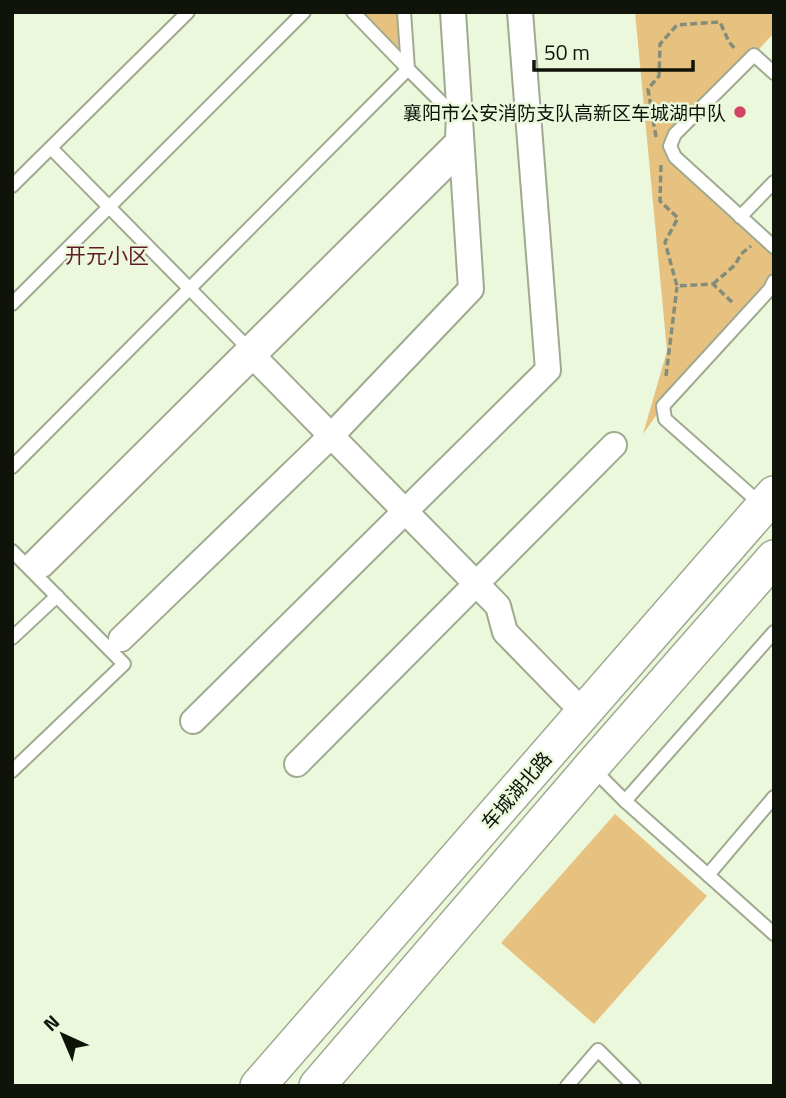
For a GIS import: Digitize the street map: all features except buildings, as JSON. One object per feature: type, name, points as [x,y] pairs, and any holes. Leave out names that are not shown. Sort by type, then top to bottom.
[{"type":"main road","name":"车城湖北路","points":[[258,1086],[769,500]]},
{"type":"main road","points":[[317,1086],[590,767],[774,558]]},
{"type":"street","points":[[121,639],[331,436],[471,289],[453,12]]},
{"type":"street","points":[[193,721],[548,370],[520,12]]},
{"type":"street","points":[[33,564],[248,350],[458,153]]},
{"type":"street","points":[[248,350],[498,606],[505,632],[583,712]]},
{"type":"street","points":[[297,764],[614,445]]},
{"type":"lane","points":[[12,186],[188,12]]},
{"type":"lane","points":[[12,304],[304,12]]},
{"type":"lane","points":[[51,148],[248,350],[452,139],[453,114],[353,12]]},
{"type":"lane","points":[[12,467],[408,69],[404,12]]},
{"type":"lane","points":[[774,73],[754,55],[675,134],[670,146],[675,157],[774,247]]},
{"type":"lane","points":[[740,217],[774,182]]},
{"type":"lane","points":[[769,500],[665,419],[663,406],[770,289],[774,281]]},
{"type":"lane","points":[[12,551],[33,564],[57,596],[124,664],[12,771]]},
{"type":"lane","points":[[12,638],[57,596]]},
{"type":"lane","points":[[625,801],[774,632]]},
{"type":"lane","points":[[590,767],[774,934]]},
{"type":"lane","points":[[708,875],[774,797]]},
{"type":"lane","points":[[567,1086],[598,1050],[634,1086]]},
{"type":"path","points":[[713,284],[735,265],[741,254],[762,237]]},
{"type":"path","points":[[663,406],[677,286]]},
{"type":"shaded area","points":[[353,12],[404,12],[408,69]]},
{"type":"shaded area","points":[[635,12],[774,12],[774,33],[670,146],[774,247],[774,281],[663,406],[643,434],[667,351]]},
{"type":"shaded area","points":[[615,814],[707,896],[594,1024],[501,943]]},
{"type":"place","name":"襄阳市公安消防支队高新区车城湖中队","points":[[740,112]]},
{"type":"district","name":"开元小区","points":[[107,255]]}]
